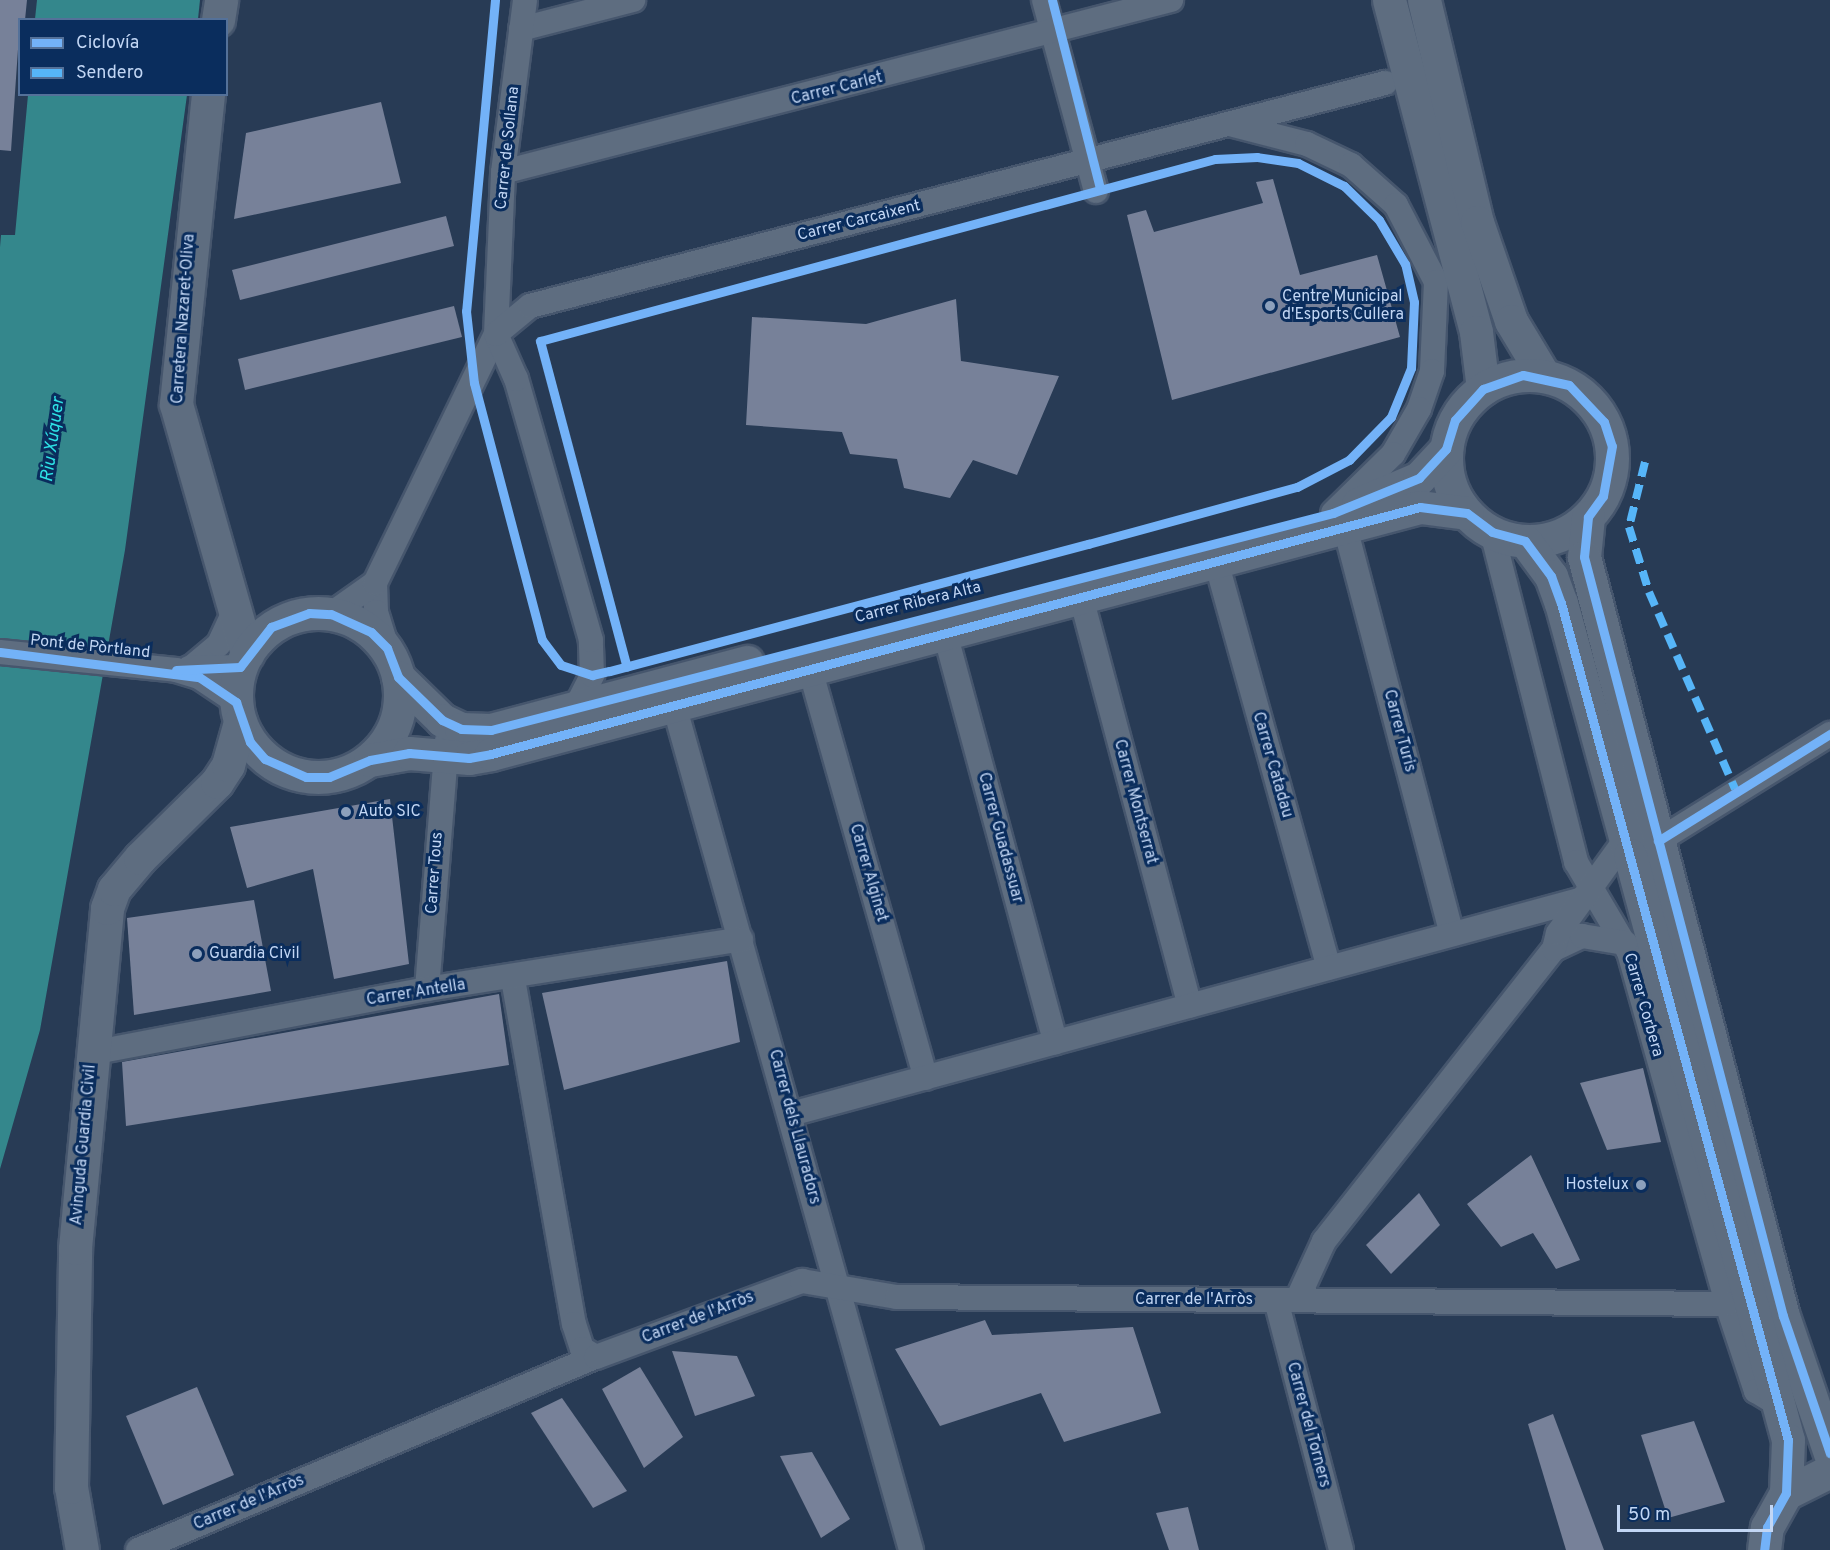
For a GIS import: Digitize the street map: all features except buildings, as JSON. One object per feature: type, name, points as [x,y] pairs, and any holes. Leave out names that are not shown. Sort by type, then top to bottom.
[{"type":"street","points":[[218,18],[221,0]]},
{"type":"street","name":"Carrer de Sollana","points":[[496,334],[503,172],[525,0]]},
{"type":"street","points":[[521,29],[633,0]]},
{"type":"street","points":[[1044,0],[1096,191]]},
{"type":"street","name":"Carrer Carlet","points":[[503,172],[1053,33],[1171,0]]},
{"type":"street","points":[[1389,0],[1476,332],[1483,389]]},
{"type":"street","points":[[1424,0],[1477,222],[1511,321],[1544,376],[1589,401],[1609,438],[1611,472],[1588,517],[1584,557],[1783,1316],[1830,1453]]},
{"type":"street","name":"Carrer Carcaixent","points":[[496,334],[530,306],[1385,83]]},
{"type":"street","name":"Carretera Nazaret-Oliva","points":[[208,96],[176,404],[243,660]]},
{"type":"street","name":"Carrer Carcaixent","points":[[1231,124],[1307,144],[1351,165],[1396,206],[1436,282]]},
{"type":"street","name":"Carrer Ribera Alta","points":[[1339,520],[1393,454],[1419,409],[1432,371],[1436,282]]},
{"type":"street","points":[[217,782],[263,769],[329,777],[370,760],[396,723],[393,663],[376,612],[375,583],[496,334]]},
{"type":"street","points":[[496,334],[516,379],[591,640],[592,675],[577,705]]},
{"type":"street","points":[[1544,376],[1512,377],[1483,389],[1455,420],[1446,449],[1447,472],[1479,523],[1524,541],[1548,539],[1588,517]]},
{"type":"street","name":"Carrer Ribera Alta","points":[[370,760],[410,753],[443,757],[491,754],[1216,561],[1339,520],[1410,483],[1446,449]]},
{"type":"street","name":"Carrer Ribera Alta","points":[[461,729],[492,730],[577,705],[1339,520],[1420,507],[1479,523]]},
{"type":"street","name":"Carrer Turis","points":[[1339,520],[1452,934]]},
{"type":"street","name":"Carrer Corbera","points":[[1479,523],[1576,862],[1588,891],[1625,943],[1726,1304],[1756,1391],[1778,1404]]},
{"type":"street","points":[[1524,541],[1551,576],[1561,603],[1788,1440],[1786,1493],[1759,1542]]},
{"type":"street","name":"Carrer Catadau","points":[[1216,561],[1329,968]]},
{"type":"street","name":"Carretera Nazaret-Oliva","points":[[222,575],[242,607],[256,615],[287,619]]},
{"type":"street","points":[[331,614],[375,583]]},
{"type":"street","name":"Carrer Montserrat","points":[[1081,597],[1190,1006]]},
{"type":"street","points":[[184,669],[243,660],[287,619],[331,614],[352,620],[393,663],[419,702],[461,729],[448,737],[443,757]]},
{"type":"street","points":[[184,669],[219,644],[232,616]]},
{"type":"street","name":"Carrer Guadassuar","points":[[945,633],[1055,1042]]},
{"type":"street","name":"Pont de Pòrtland","points":[[0,652],[184,669]]},
{"type":"street","points":[[238,712],[243,660]]},
{"type":"street","points":[[184,669],[199,678],[238,712],[265,759],[284,771]]},
{"type":"street","name":"Carrer Alginet","points":[[810,669],[926,1078]]},
{"type":"street","name":"Carrer dels Llauradors","points":[[674,705],[791,1114],[910,1550]]},
{"type":"street","name":"Avinguda Guardia Civil","points":[[82,1550],[71,1487],[75,1260],[100,942],[114,889],[217,782],[228,765],[238,712]]},
{"type":"street","points":[[1658,841],[1830,734]]},
{"type":"street","name":"Carrer Tous","points":[[427,989],[443,757]]},
{"type":"street","points":[[1286,1300],[1324,1241],[1554,949],[1558,933],[1626,839]]},
{"type":"street","points":[[791,1114],[1452,934],[1588,891]]},
{"type":"street","points":[[1554,949],[1582,936],[1625,943]]},
{"type":"street","name":"Carrer Antella","points":[[91,1053],[427,989],[513,979],[741,939]]},
{"type":"street","points":[[513,979],[574,1324],[582,1349],[596,1357]]},
{"type":"street","name":"Carrer de l'Arròs","points":[[138,1550],[596,1357],[783,1285],[836,1284],[897,1297],[1726,1304]]},
{"type":"street","name":"Carrer del Torners","points":[[1286,1300],[1341,1550]]},
{"type":"street","points":[[1786,1493],[1830,1471]]},
{"type":"water","points":[[37,0],[200,0],[198,18],[35,18]]},
{"type":"water","name":"Riu Xúquer","points":[[28,96],[187,96],[125,550],[40,1030],[0,1169],[0,247],[1,235],[15,235]]},
{"type":"marked path","points":[[1645,462],[1629,527],[1649,592],[1735,789]]},
{"type":"cycle path","points":[[495,0],[466,311],[474,383],[542,640],[561,665],[592,675],[610,671],[1088,544],[1297,487],[1349,460],[1391,417],[1411,368],[1414,302],[1405,264],[1379,220],[1344,186],[1298,163],[1257,157],[1215,159],[540,341],[627,667]]},
{"type":"cycle path","points":[[1052,0],[1100,189]]},
{"type":"cycle path","points":[[176,670],[240,667],[271,627],[309,613],[331,614],[371,632],[387,648],[398,677],[442,720],[461,729],[491,730],[1333,513],[1419,478],[1446,449],[1455,420],[1483,389],[1523,375],[1569,385],[1604,422],[1612,446],[1603,496],[1588,517],[1584,557],[1783,1316],[1830,1453]]},
{"type":"cycle path","points":[[0,652],[199,677],[236,702],[250,742],[265,759],[306,777],[329,777],[370,760],[409,753],[469,758],[491,754],[1420,507],[1467,513],[1492,532],[1525,541],[1551,576],[1561,603],[1788,1440],[1786,1493],[1767,1527],[1764,1550]]},
{"type":"cycle path","points":[[1658,841],[1830,734]]},
{"type":"place","name":"Centre Municipal d'Esports Cullera","points":[[1270,306]]},
{"type":"place","name":"Auto SIC","points":[[346,812]]},
{"type":"place","name":"Guardia Civil","points":[[197,954]]},
{"type":"place","name":"Hostelux","points":[[1641,1185]]}]
